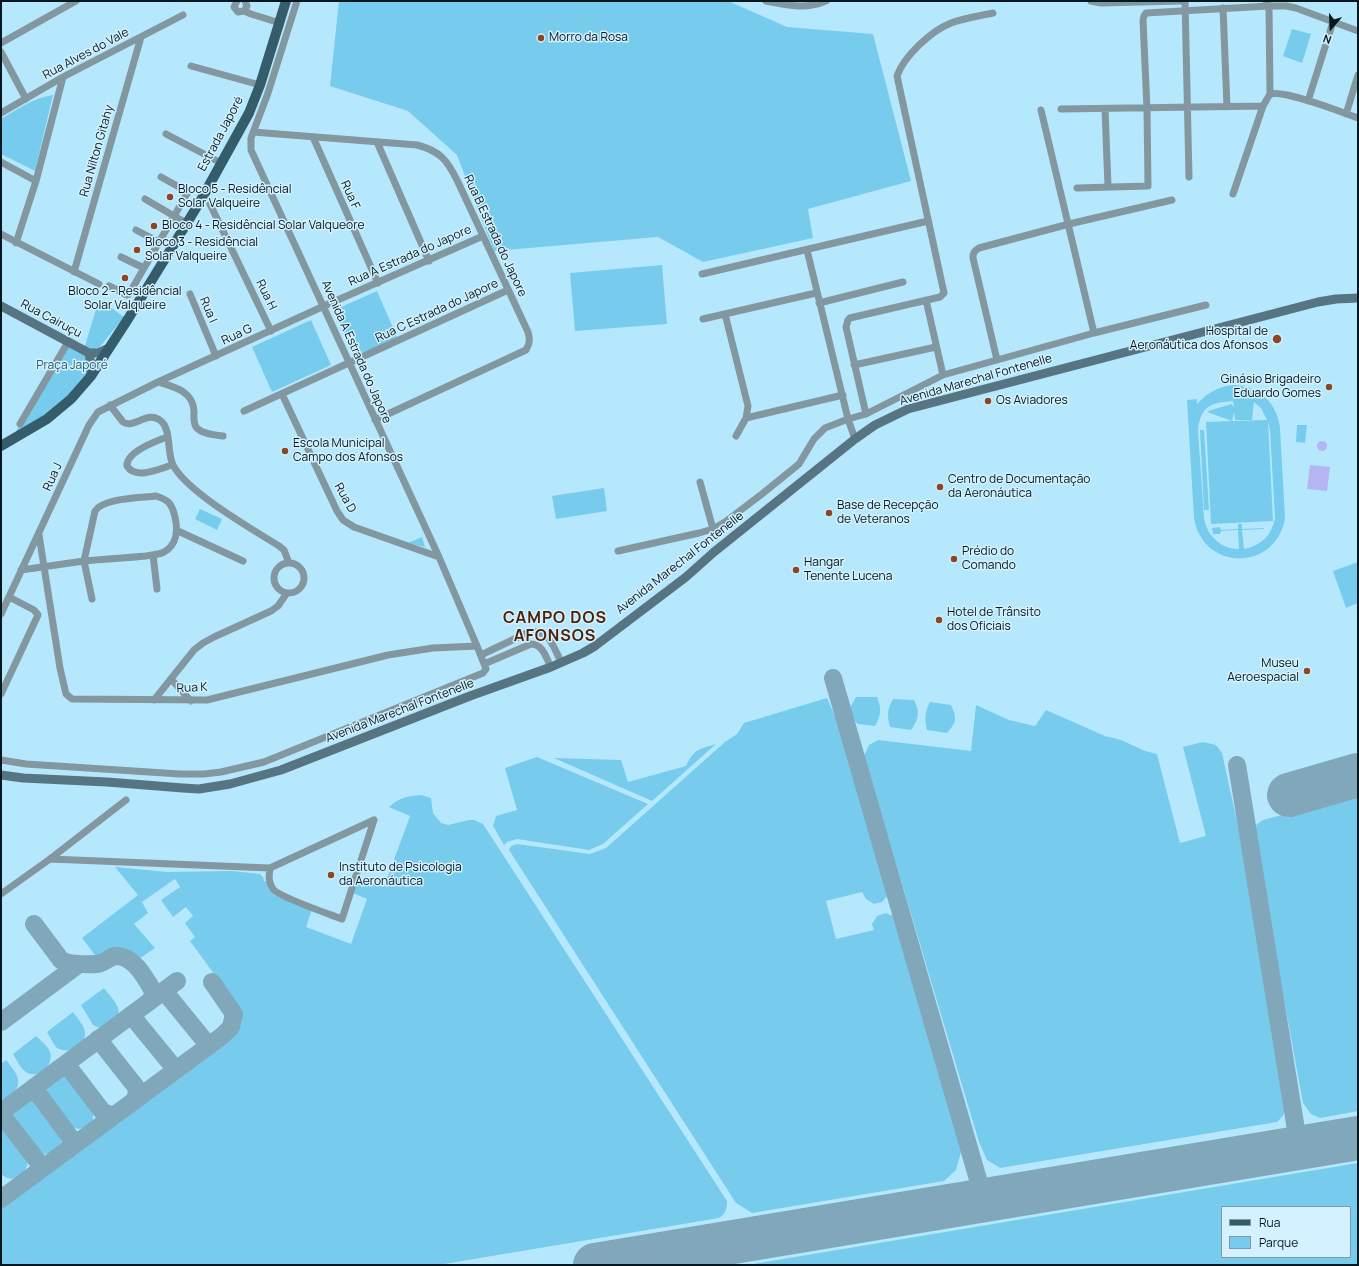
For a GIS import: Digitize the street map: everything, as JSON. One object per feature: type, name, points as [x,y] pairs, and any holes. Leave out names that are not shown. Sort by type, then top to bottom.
[{"type":"main road","name":"Estrada Japoré","points":[[1,446],[47,419],[59,410],[91,376],[109,348],[186,223],[249,113],[260,85],[286,1]]},
{"type":"main road","name":"Avenida Marechal Fontenelle","points":[[1,775],[199,788],[230,784],[281,770],[470,696],[551,667],[583,653],[595,646],[686,577],[714,552],[855,439],[875,426],[908,409],[1318,302],[1358,298]]},
{"type":"main road","name":"Rua Cairuçu","points":[[1,306],[89,353],[98,353],[109,348]]},
{"type":"main road","name":"Rua Cairuçu","points":[[89,353],[91,376]]},
{"type":"street","points":[[1,43],[76,1]]},
{"type":"street","points":[[237,1],[234,4],[236,10],[241,12],[244,11],[280,23]]},
{"type":"street","points":[[244,11],[247,6],[245,1]]},
{"type":"street","name":"Avenida A Estrada do Japore","points":[[297,1],[268,93],[251,138],[251,150],[439,557],[485,666]]},
{"type":"street","points":[[766,1],[800,7],[816,5],[826,1]]},
{"type":"street","points":[[1091,1],[1101,3],[1180,1]]},
{"type":"street","points":[[1185,1],[1189,177]]},
{"type":"street","points":[[1233,194],[1262,106],[1270,94],[1268,4]]},
{"type":"street","points":[[1077,188],[1148,186],[1144,16],[1146,13],[1268,4],[1296,8],[1358,31]]},
{"type":"street","points":[[1223,8],[1227,107]]},
{"type":"street","points":[[866,414],[846,327],[848,320],[850,318],[942,295],[944,290],[928,222],[898,76],[910,53],[941,28],[951,23],[993,13]]},
{"type":"street","name":"Rua Alves do Vale","points":[[1,113],[63,77],[183,15]]},
{"type":"street","points":[[1308,101],[1333,22]]},
{"type":"street","name":"Rua Nilton Gitahy","points":[[74,272],[141,37]]},
{"type":"street","points":[[1,52],[26,99]]},
{"type":"street","points":[[191,66],[260,85]]},
{"type":"street","points":[[1346,114],[1358,75]]},
{"type":"street","points":[[16,243],[36,180],[63,77]]},
{"type":"street","points":[[1270,94],[1278,93],[1308,101],[1358,118]]},
{"type":"street","points":[[1061,109],[1147,109],[1262,106]]},
{"type":"street","points":[[1105,109],[1108,187]]},
{"type":"street","points":[[1041,110],[1094,333]]},
{"type":"street","name":"Rua B Estrada do Japore","points":[[253,132],[417,145],[444,158],[458,180],[530,338],[530,343],[526,350],[375,420]]},
{"type":"street","points":[[166,134],[221,163]]},
{"type":"street","name":"Rua F","points":[[313,137],[378,283]]},
{"type":"street","points":[[377,142],[429,261]]},
{"type":"street","points":[[1,162],[36,180]]},
{"type":"street","points":[[109,286],[127,295],[129,294],[188,192],[161,177]]},
{"type":"street","points":[[145,199],[186,223]]},
{"type":"street","points":[[997,360],[973,258],[975,250],[1069,224],[1172,200]]},
{"type":"street","name":"Rua H","points":[[210,204],[271,331]]},
{"type":"street","points":[[702,274],[928,222]]},
{"type":"street","points":[[136,230],[160,242]]},
{"type":"street","points":[[1,234],[99,284]]},
{"type":"street","name":"Rua A Estrada do Japore","points":[[324,306],[483,236]]},
{"type":"street","points":[[807,250],[816,293],[848,419],[855,439]]},
{"type":"street","points":[[121,257],[144,268]]},
{"type":"street","points":[[819,303],[903,282]]},
{"type":"street","name":"Rua C Estrada do Japore","points":[[244,411],[508,290]]},
{"type":"street","points":[[703,319],[816,293]]},
{"type":"street","name":"Rua I","points":[[190,294],[216,356]]},
{"type":"street","points":[[926,300],[943,375]]},
{"type":"street","name":"Rua G","points":[[158,382],[324,306]]},
{"type":"street","points":[[618,551],[713,529],[725,522],[762,494],[798,464],[814,439],[825,428],[866,414],[943,375],[1094,333],[1206,306]]},
{"type":"street","points":[[725,314],[748,406],[746,418],[736,436]]},
{"type":"street","points":[[20,424],[68,342]]},
{"type":"street","points":[[854,365],[936,347]]},
{"type":"street","points":[[158,382],[176,388],[188,395],[194,406],[194,422],[199,430],[222,436]]},
{"type":"street","name":"Rua J","points":[[1,614],[89,425],[98,412],[158,382]]},
{"type":"street","name":"Rua D","points":[[282,394],[337,511],[343,520],[363,531],[439,557]]},
{"type":"street","points":[[746,418],[842,395]]},
{"type":"street","points":[[110,405],[126,424],[146,417],[158,419],[165,425],[172,465],[177,471],[191,486],[203,495],[284,550],[289,563]]},
{"type":"street","points":[[167,436],[131,456],[126,464],[128,469],[137,473],[172,465]]},
{"type":"street","points":[[700,482],[713,529]]},
{"type":"street","points":[[21,570],[84,561],[153,555],[164,552],[174,541],[178,531],[173,508],[170,503],[156,496],[105,503],[95,511],[84,561],[92,599]]},
{"type":"street","points":[[178,531],[243,561]]},
{"type":"street","name":"Rua K","points":[[39,534],[60,668],[66,694],[69,697],[78,700],[207,700],[388,655],[433,648],[477,646]]},
{"type":"street","points":[[153,555],[157,589]]},
{"type":"street","points":[[289,563],[296,564],[301,569],[304,576],[303,584],[299,590],[292,593],[279,590],[273,579],[277,568],[282,564],[289,563]]},
{"type":"street","points":[[154,700],[194,650],[214,637],[271,612],[278,606],[287,593]]},
{"type":"street","points":[[1,694],[38,616],[34,610],[9,597]]},
{"type":"street","points":[[481,655],[534,631],[550,638],[561,662]]},
{"type":"street","points":[[536,644],[539,632]]},
{"type":"street","points":[[1,760],[26,764],[141,772],[192,774],[221,772],[264,762],[483,673],[485,666],[531,644],[536,644],[540,647],[551,667]]},
{"type":"street","points":[[501,646],[505,656]]},
{"type":"street","points":[[171,679],[191,701]]},
{"type":"street","points":[[1,894],[126,800]]},
{"type":"street","points":[[50,858],[270,868],[374,820],[342,919],[288,898],[273,890],[268,880],[270,868]]},
{"type":"green space","points":[[339,1],[728,1],[787,27],[873,34],[911,181],[808,209],[813,238],[703,262],[658,237],[494,251],[457,155],[408,111],[330,86]]},
{"type":"green space","points":[[1292,29],[1311,34],[1302,63],[1283,56]]},
{"type":"green space","points":[[53,95],[35,171],[1,154],[1,119],[32,101]]},
{"type":"green space","points":[[662,265],[667,324],[575,331],[570,273]]},
{"type":"green space","points":[[377,291],[397,337],[354,358],[337,315],[339,308]]},
{"type":"green space","name":"Praça Japoré","points":[[99,299],[124,317],[99,348],[90,352],[88,372],[68,395],[46,418],[15,433],[68,342],[84,349]]},
{"type":"green space","points":[[311,320],[331,365],[272,392],[252,347]]},
{"type":"green space","points":[[1235,385],[1244,386],[1259,393],[1266,398],[1275,411],[1280,428],[1285,518],[1279,536],[1268,548],[1255,556],[1240,558],[1224,556],[1211,548],[1200,536],[1194,518],[1187,400],[1197,399],[1197,404],[1214,390]],"holes":[[[1233,401],[1234,408],[1232,404],[1208,411],[1209,413],[1232,421],[1206,422],[1211,524],[1273,521],[1268,421],[1270,430],[1275,518],[1274,524],[1265,539],[1250,548],[1244,549],[1242,530],[1264,528],[1242,529],[1242,524],[1238,524],[1238,529],[1221,530],[1220,527],[1212,528],[1213,534],[1220,534],[1221,531],[1238,530],[1239,549],[1232,548],[1226,547],[1212,536],[1208,530],[1204,518],[1198,430],[1199,422],[1208,407],[1213,404]],[[1254,402],[1261,408],[1267,420],[1232,421],[1234,412],[1235,420],[1252,420]]]},
{"type":"green space","points":[[1297,425],[1307,425],[1305,443],[1296,442]]},
{"type":"green space","points":[[1200,430],[1204,430],[1209,510],[1204,510]]},
{"type":"green space","points":[[604,488],[607,511],[556,519],[552,496]]},
{"type":"green space","points":[[200,509],[222,519],[217,530],[195,519]]},
{"type":"green space","points":[[422,537],[425,547],[408,543]]},
{"type":"green space","points":[[1358,562],[1358,603],[1346,608],[1333,571]]},
{"type":"green space","points":[[856,697],[877,697],[880,705],[880,712],[879,719],[875,726],[858,724],[851,718],[851,706]]},
{"type":"green space","points":[[827,698],[843,735],[888,895],[882,902],[874,904],[866,899],[862,892],[826,901],[836,939],[874,930],[872,924],[877,916],[886,913],[895,917],[961,1152],[956,1170],[944,1181],[752,1213],[736,1203],[509,850],[511,846],[517,844],[590,854],[606,848],[725,742],[737,734],[744,723]]},
{"type":"green space","points":[[893,699],[914,700],[918,715],[911,730],[890,727],[888,713]]},
{"type":"green space","points":[[930,702],[951,705],[955,720],[953,726],[947,733],[927,730],[926,716]]},
{"type":"green space","points":[[976,705],[1009,720],[1035,726],[1046,710],[1105,736],[1121,740],[1145,751],[1157,754],[1180,843],[1206,836],[1183,747],[1203,742],[1216,745],[1222,753],[1238,826],[1287,1105],[1283,1116],[1277,1122],[1000,1168],[987,1160],[979,1142],[864,756],[869,745],[878,740],[971,751]]},
{"type":"green space","points":[[716,744],[652,801],[554,758],[621,760],[628,782],[686,766],[698,750]]},
{"type":"green space","points":[[537,757],[648,804],[603,844],[589,850],[517,839],[507,842],[504,845],[493,826],[496,816],[517,810],[505,768]]},
{"type":"green space","points":[[421,795],[431,798],[433,813],[441,823],[448,825],[474,820],[483,824],[727,1201],[725,1213],[719,1218],[438,1265],[1,1265],[1,1206],[231,1036],[237,1024],[238,1016],[231,1001],[190,941],[195,937],[185,923],[193,916],[186,907],[173,917],[161,900],[180,887],[175,879],[142,902],[148,913],[134,924],[155,948],[139,959],[118,950],[109,952],[98,959],[82,938],[138,895],[115,867],[167,872],[232,871],[260,874],[264,881],[266,881],[271,892],[275,895],[312,909],[306,927],[351,944],[367,899],[353,893],[359,878],[384,887],[410,816],[389,807],[396,801],[404,798]]},
{"type":"green space","points":[[1358,795],[1358,1111],[1320,1118],[1311,1114],[1303,1103],[1253,831],[1256,825],[1263,820]]},
{"type":"green space","points":[[104,988],[117,1005],[119,1013],[113,1021],[105,1027],[99,1028],[93,1025],[81,1005]]},
{"type":"green space","points":[[73,1012],[84,1028],[85,1038],[76,1048],[71,1050],[61,1050],[57,1048],[47,1032]]},
{"type":"green space","points":[[36,1036],[48,1048],[51,1057],[48,1067],[40,1073],[30,1074],[22,1068],[13,1054]]},
{"type":"green space","points":[[6,1060],[16,1074],[18,1085],[15,1092],[8,1097],[1,1099],[1,1064]]},
{"type":"green space","points":[[59,1074],[68,1077],[93,1108],[93,1120],[87,1127],[78,1129],[70,1126],[45,1095],[44,1085],[49,1078]]},
{"type":"green space","points":[[26,1099],[37,1101],[61,1136],[61,1144],[55,1151],[45,1154],[34,1152],[10,1118],[14,1105]]},
{"type":"green space","points":[[1,1126],[28,1161],[22,1174],[18,1177],[10,1179],[1,1174]]},
{"type":"green space","points":[[1358,1163],[1358,1265],[747,1265]]},
{"type":"shaded area","points":[[1320,441],[1324,441],[1326,442],[1326,450],[1320,451],[1317,448],[1317,444]]},
{"type":"shaded area","points":[[1310,465],[1330,467],[1327,491],[1307,489]]},
{"type":"taxiway","points":[[833,678],[984,1200]]},
{"type":"taxiway","points":[[1237,765],[1299,1148]]},
{"type":"taxiway","points":[[34,924],[61,960],[70,964],[96,964],[115,956],[127,959],[138,968],[153,991],[150,1001]]},
{"type":"taxiway","points":[[1,1022],[79,964]]},
{"type":"taxiway","points":[[1,1112],[177,981]]},
{"type":"taxiway","points":[[1,1199],[222,1036],[231,1027],[234,1014],[212,982]]},
{"type":"taxiway","points":[[164,991],[209,1046]]},
{"type":"taxiway","points":[[131,1015],[176,1070]]},
{"type":"taxiway","points":[[98,1039],[136,1087],[137,1095],[133,1102]]},
{"type":"taxiway","points":[[58,1069],[62,1067],[70,1069],[102,1111],[109,1115],[116,1114]]},
{"type":"taxiway","points":[[25,1094],[34,1092],[42,1099],[70,1137],[72,1141],[68,1150]]},
{"type":"taxiway","points":[[1,1114],[43,1168]]},
{"type":"runway","points":[[1289,795],[1358,775]]},
{"type":"runway","points":[[595,1265],[1358,1138]]},
{"type":"place","name":"Morro da Rosa","points":[[541,38]]},
{"type":"place","name":"Bloco 5 - Residêncial Solar Valqueire","points":[[170,197]]},
{"type":"place","name":"Bloco 4 - Residêncial Solar Valqueore","points":[[154,226]]},
{"type":"place","name":"Bloco 3 - Residêncial Solar Valqueire","points":[[137,250]]},
{"type":"place","name":"Bloco 2 - Residêncial Solar Valqueire","points":[[125,278]]},
{"type":"place","name":"Hospital de Aeronáutica dos Afonsos","points":[[1277,339]]},
{"type":"place","name":"Ginásio Brigadeiro Eduardo Gomes","points":[[1329,387]]},
{"type":"place","name":"Os Aviadores","points":[[988,401]]},
{"type":"place","name":"Escola Municipal Campo dos Afonsos","points":[[285,451]]},
{"type":"place","name":"Centro de Documentação da Aeronáutica","points":[[940,487]]},
{"type":"place","name":"Base de Recepção de Veteranos","points":[[829,513]]},
{"type":"place","name":"Prédio do Comando","points":[[954,559]]},
{"type":"place","name":"Hangar Tenente Lucena","points":[[796,570]]},
{"type":"place","name":"Hotel de Trânsito dos Oficiais","points":[[939,620]]},
{"type":"place","name":"Museu Aeroespacial","points":[[1307,671]]},
{"type":"place","name":"Instituto de Psicologia da Aeronáutica","points":[[331,875]]},
{"type":"district","name":"CAMPO DOS AFONSOS","points":[[555,628]]}]
